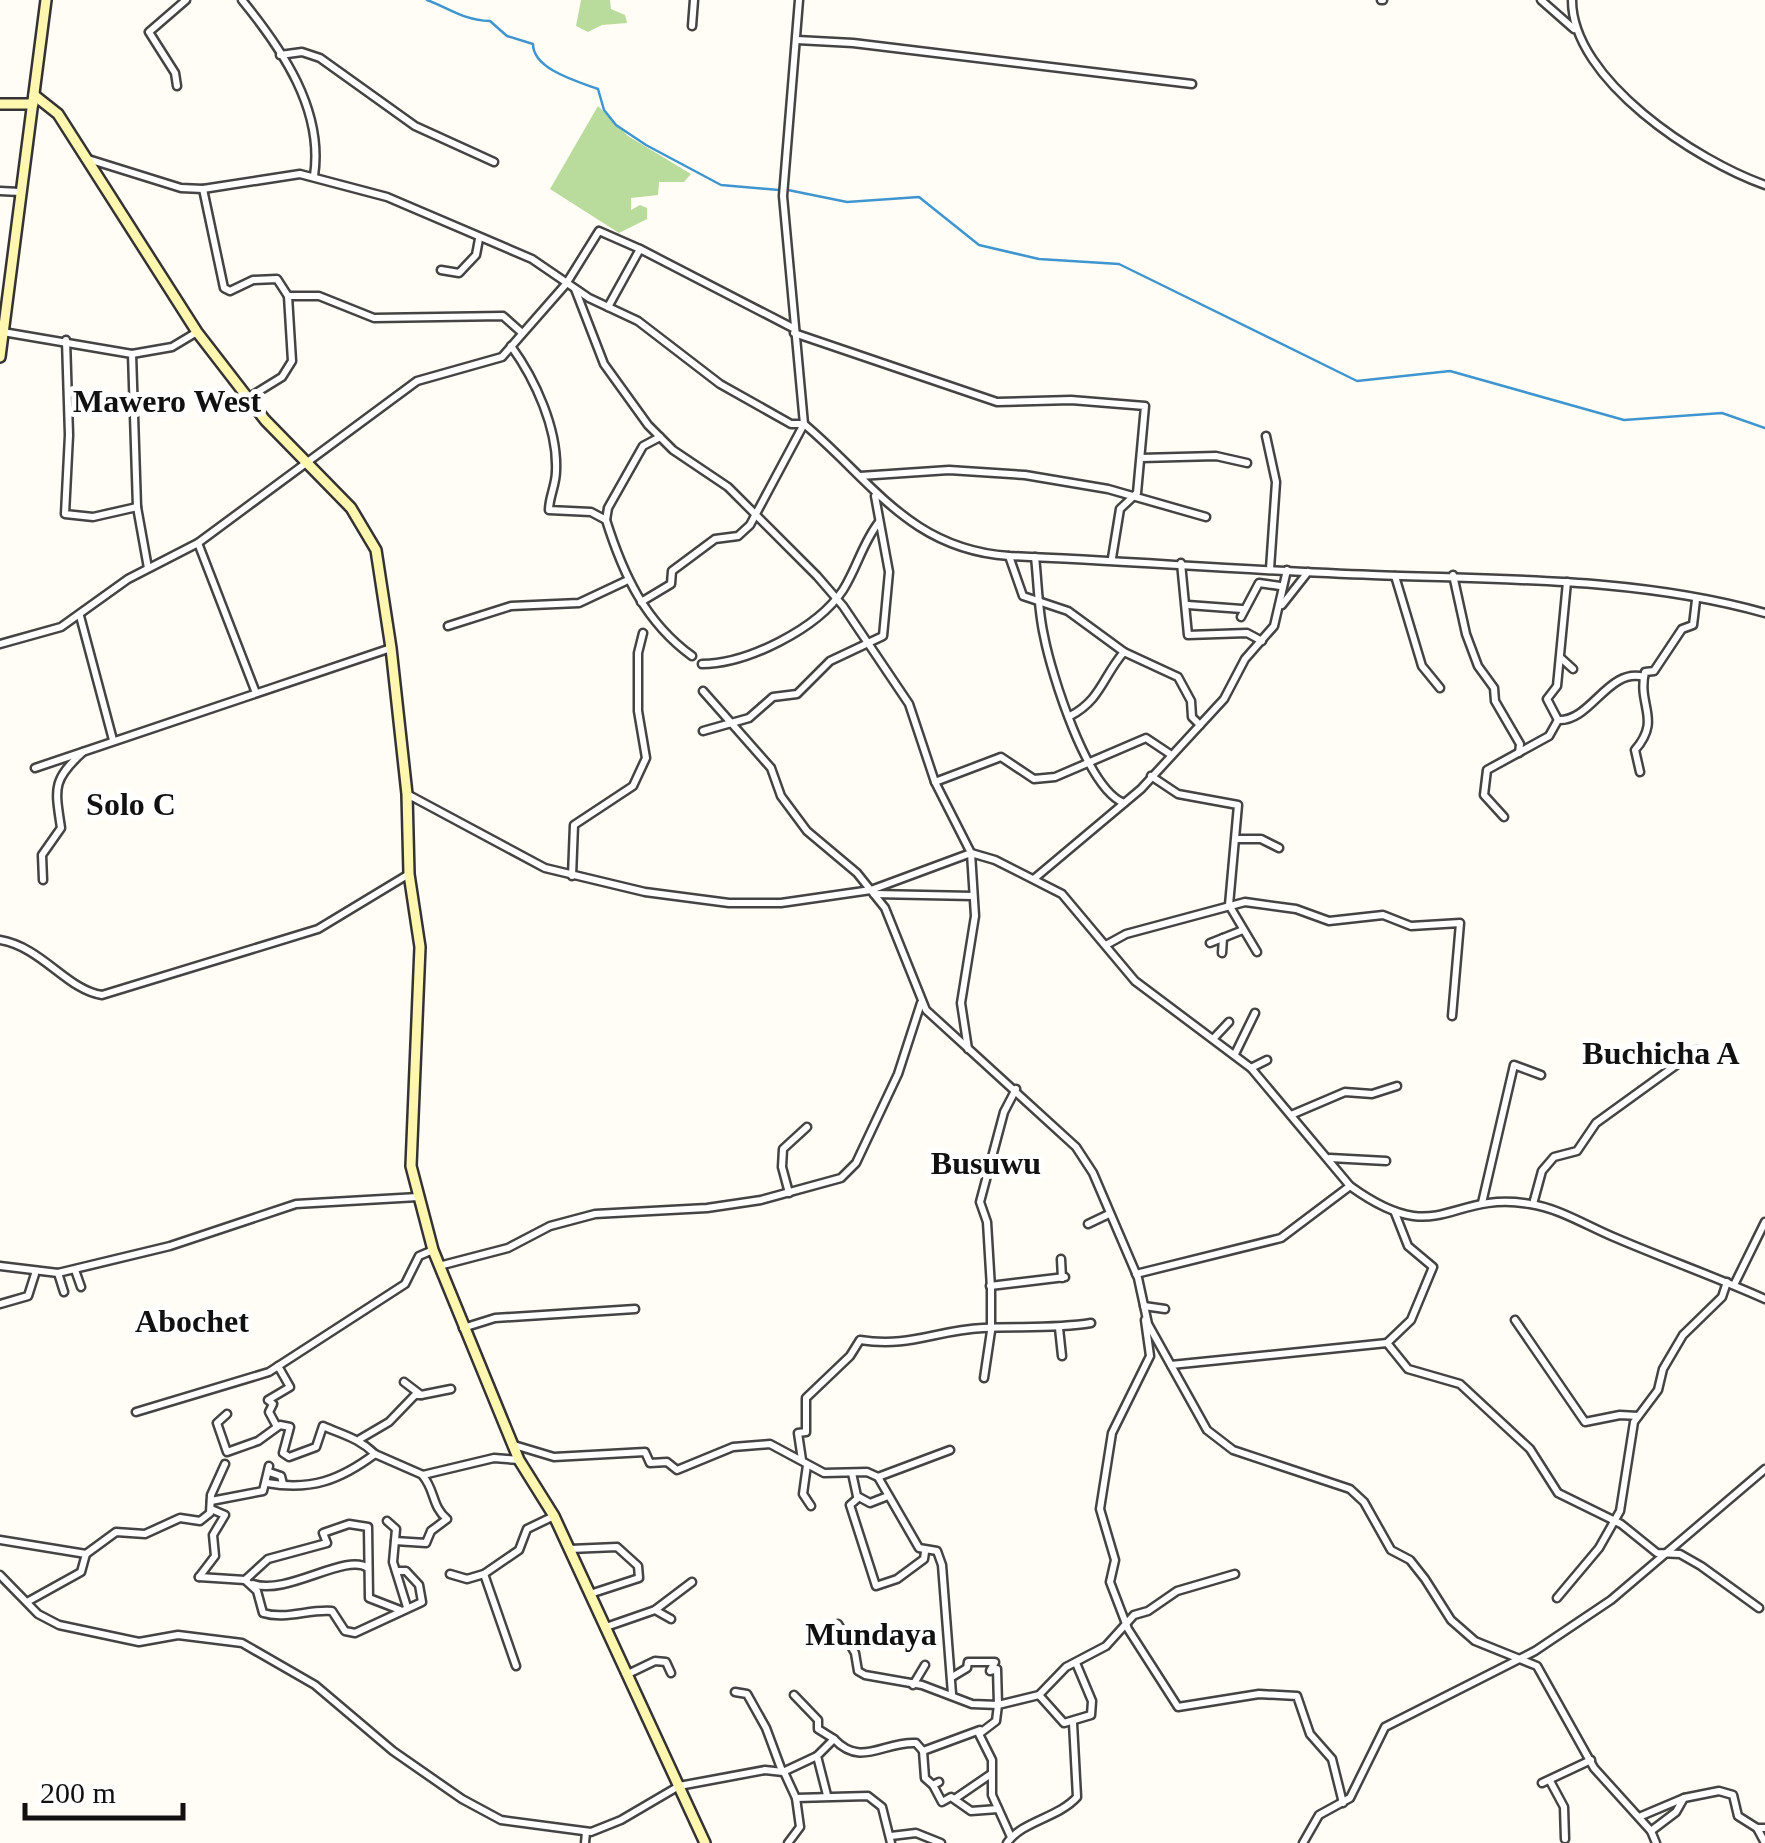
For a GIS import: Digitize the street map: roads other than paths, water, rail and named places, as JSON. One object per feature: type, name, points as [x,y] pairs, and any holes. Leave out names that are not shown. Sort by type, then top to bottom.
[{"type":"main road","points":[[0,357],[46,0]]},
{"type":"main road","points":[[0,104],[34,99],[52,107],[197,332],[247,398],[350,508],[376,550],[408,794],[409,874],[420,947],[411,1136],[411,1166],[418,1197],[439,1266],[519,1460],[554,1516],[705,1843]]},
{"type":"street","points":[[178,86],[174,72],[148,32],[186,0]]},
{"type":"street","points":[[242,0],[280,55],[310,109],[317,146],[314,176]]},
{"type":"street","points":[[692,26],[694,0]]},
{"type":"street","points":[[641,602],[670,584],[672,571],[715,539],[738,536],[754,515],[804,424],[783,196],[799,0]]},
{"type":"street","points":[[1541,0],[1575,29],[1599,67],[1660,128],[1761,183],[1765,172]]},
{"type":"street","points":[[1572,0],[1575,29]]},
{"type":"street","points":[[798,40],[853,43],[1192,84]]},
{"type":"street","points":[[280,55],[302,52],[320,58],[415,126],[494,162]]},
{"type":"street","points":[[87,158],[130,175],[203,189],[276,175],[314,176],[386,197],[479,239],[510,247],[549,268],[566,284],[638,321],[732,391],[791,424],[804,424],[875,495],[953,546],[1009,556],[1568,582],[1765,613]]},
{"type":"street","points":[[203,189],[224,288],[230,291],[253,280],[277,279],[288,296]]},
{"type":"street","points":[[0,191],[20,192]]},
{"type":"street","points":[[0,644],[52,631],[148,568],[198,543],[417,381],[498,359],[566,284],[599,232],[640,249],[793,330],[997,402],[1070,400],[1145,406],[1135,497],[1120,509],[1112,558]]},
{"type":"street","points":[[441,270],[459,273],[476,255],[479,239]]},
{"type":"street","points":[[608,307],[640,249]]},
{"type":"street","points":[[574,288],[604,364],[660,437],[728,487],[834,598],[909,704],[935,782],[971,853],[970,959],[961,1003],[968,1049]]},
{"type":"street","points":[[247,398],[289,368],[293,335],[284,300],[288,296],[319,296],[374,318],[503,316],[521,332]]},
{"type":"street","points":[[4,332],[132,354],[172,347],[197,332]]},
{"type":"street","points":[[66,340],[69,436],[65,514],[93,516],[136,507]]},
{"type":"street","points":[[511,346],[532,376],[553,448],[556,472],[549,510],[595,513],[608,508]]},
{"type":"street","points":[[132,354],[136,507],[148,568]]},
{"type":"street","points":[[1266,436],[1276,482],[1268,568],[1281,590]]},
{"type":"street","points":[[660,437],[643,446],[608,508],[606,520],[628,580],[641,602],[670,640],[692,656]]},
{"type":"street","points":[[1141,458],[1216,456],[1247,463]]},
{"type":"street","points":[[858,476],[986,471],[1076,482],[1206,517]]},
{"type":"street","points":[[703,732],[749,718],[773,697],[798,694],[830,661],[883,636],[887,627],[888,572],[875,495]]},
{"type":"street","points":[[595,513],[606,520]]},
{"type":"street","points":[[702,664],[758,655],[819,616],[863,557],[868,536],[880,521]]},
{"type":"street","points":[[198,543],[256,693]]},
{"type":"street","points":[[1009,556],[1019,592],[1068,611],[1124,652],[1178,677],[1191,701],[1192,717],[1200,724]]},
{"type":"street","points":[[1035,557],[1054,680],[1090,762],[1116,800],[1124,803]]},
{"type":"street","points":[[1181,562],[1188,605],[1183,615],[1188,635],[1247,633],[1263,641]]},
{"type":"street","points":[[1280,608],[1287,570]]},
{"type":"street","points":[[1035,878],[1124,803],[1200,724],[1310,571]]},
{"type":"street","points":[[1453,575],[1466,634],[1478,666],[1494,688],[1495,701],[1520,744],[1519,753]]},
{"type":"street","points":[[1395,576],[1422,666],[1440,688]]},
{"type":"street","points":[[448,626],[511,606],[579,604],[628,580]]},
{"type":"street","points":[[1558,720],[1547,699],[1558,686],[1561,619],[1568,582]]},
{"type":"street","points":[[1188,605],[1215,604],[1242,613],[1259,583],[1281,590]]},
{"type":"street","points":[[1504,817],[1484,795],[1484,778],[1492,766],[1549,736],[1558,720],[1576,715],[1627,676],[1644,677],[1656,668],[1682,629],[1693,625],[1696,600]]},
{"type":"street","points":[[80,616],[113,740]]},
{"type":"street","points":[[572,876],[574,825],[633,786],[646,758],[638,711],[638,653],[643,633]]},
{"type":"street","points":[[35,768],[391,648]]},
{"type":"street","points":[[1070,716],[1095,701],[1108,670],[1124,652]]},
{"type":"street","points":[[1562,659],[1573,669]]},
{"type":"street","points":[[1640,772],[1634,750],[1646,740],[1649,728],[1644,677]]},
{"type":"street","points":[[703,691],[771,768],[781,796],[807,831],[873,892],[894,926],[922,1002],[1076,1147],[1093,1173],[1136,1274],[1150,1356],[1146,1370],[1120,1408],[1100,1493],[1100,1510],[1116,1560],[1110,1582],[1127,1624],[1178,1706],[1259,1694],[1298,1696],[1310,1734],[1332,1760],[1342,1804]]},
{"type":"street","points":[[935,782],[1002,757],[1034,780],[1146,738],[1170,754]]},
{"type":"street","points":[[44,880],[42,855],[61,828],[55,800],[58,780],[88,748]]},
{"type":"street","points":[[1151,776],[1178,794],[1238,805],[1229,904],[1257,952]]},
{"type":"street","points":[[408,794],[545,868],[645,892],[751,904],[873,892],[973,896]]},
{"type":"street","points":[[1236,839],[1262,839],[1279,848]]},
{"type":"street","points":[[873,892],[971,853],[1035,878],[1062,894],[1144,988],[1250,1068],[1350,1186],[1395,1213],[1435,1219],[1482,1203],[1532,1204],[1765,1299]]},
{"type":"street","points":[[0,940],[28,948],[84,988],[102,995],[318,928],[409,874]]},
{"type":"street","points":[[1106,945],[1126,934],[1229,904],[1266,904],[1329,921],[1383,915],[1411,926],[1460,923],[1452,1016]]},
{"type":"street","points":[[1210,943],[1243,930]]},
{"type":"street","points":[[1222,953],[1224,937]]},
{"type":"street","points":[[439,1266],[508,1248],[550,1226],[594,1214],[707,1208],[789,1193],[841,1178],[851,1171],[898,1074],[922,1002]]},
{"type":"street","points":[[1235,1054],[1255,1013]]},
{"type":"street","points":[[1214,1038],[1229,1022]]},
{"type":"street","points":[[1532,1204],[1542,1170],[1554,1157],[1577,1151],[1596,1123],[1696,1050]]},
{"type":"street","points":[[1250,1068],[1267,1060]]},
{"type":"street","points":[[1482,1203],[1514,1066],[1542,1075]]},
{"type":"street","points":[[1291,1115],[1345,1092],[1372,1094],[1396,1086]]},
{"type":"street","points":[[984,1378],[990,1286],[987,1222],[980,1202],[1004,1112],[1016,1089]]},
{"type":"street","points":[[789,1193],[782,1167],[784,1149],[807,1128]]},
{"type":"street","points":[[1328,1158],[1386,1160]]},
{"type":"street","points":[[1136,1274],[1281,1238],[1350,1186]]},
{"type":"street","points":[[0,1266],[35,1274],[58,1273],[170,1246],[296,1204],[418,1197]]},
{"type":"street","points":[[1171,1365],[1387,1343],[1411,1320],[1428,1290],[1433,1268],[1408,1246],[1395,1213]]},
{"type":"street","points":[[1088,1224],[1109,1214]]},
{"type":"street","points":[[1557,1598],[1584,1568],[1615,1521],[1638,1416],[1658,1390],[1682,1335],[1722,1298],[1765,1222]]},
{"type":"street","points":[[136,1412],[261,1376],[405,1284],[419,1256],[433,1250]]},
{"type":"street","points":[[990,1286],[1063,1278],[1060,1259]]},
{"type":"street","points":[[75,1270],[81,1287]]},
{"type":"street","points":[[58,1273],[64,1292]]},
{"type":"street","points":[[0,1304],[28,1296],[35,1274]]},
{"type":"street","points":[[463,1328],[495,1318],[635,1309]]},
{"type":"street","points":[[1144,1310],[1165,1309]]},
{"type":"street","points":[[1144,1310],[1207,1430],[1233,1450],[1350,1489],[1364,1502],[1391,1550],[1410,1560],[1452,1620],[1475,1641],[1532,1661],[1546,1678],[1590,1760],[1651,1831],[1656,1843]]},
{"type":"street","points":[[1516,1320],[1585,1422],[1620,1414],[1638,1416]]},
{"type":"street","points":[[812,1506],[803,1494],[805,1463],[798,1433],[806,1432],[806,1398],[860,1340],[913,1343],[956,1330],[1059,1328],[1091,1323]]},
{"type":"street","points":[[1059,1328],[1062,1356]]},
{"type":"street","points":[[1387,1343],[1408,1369],[1460,1384],[1530,1450],[1558,1493],[1615,1521],[1663,1554],[1680,1554],[1701,1566],[1759,1608]]},
{"type":"street","points":[[276,1425],[270,1412],[273,1404],[268,1400],[290,1387],[278,1366]]},
{"type":"street","points":[[404,1382],[421,1395]]},
{"type":"street","points":[[360,1439],[421,1395],[451,1389]]},
{"type":"street","points":[[227,1414],[217,1424],[226,1452],[258,1441],[276,1425],[290,1426],[282,1453],[289,1457],[316,1447],[323,1426],[340,1437],[360,1439],[375,1454],[423,1475],[430,1484],[436,1508],[447,1519],[431,1531],[426,1543],[395,1542]]},
{"type":"street","points":[[513,1445],[554,1457],[645,1452],[650,1463],[667,1462],[678,1470],[692,1467],[714,1452],[770,1444],[824,1473],[867,1472],[878,1477],[925,1552],[924,1559],[896,1579],[876,1586],[850,1505],[857,1497]]},
{"type":"street","points":[[878,1477],[950,1450]]},
{"type":"street","points":[[267,1483],[331,1482],[375,1454]]},
{"type":"street","points":[[423,1475],[494,1458],[519,1460]]},
{"type":"street","points":[[28,1602],[81,1572],[86,1554],[116,1532],[145,1534],[180,1518],[200,1521],[225,1464]]},
{"type":"street","points":[[210,1505],[258,1493],[267,1483],[269,1469],[281,1476],[283,1484]]},
{"type":"street","points":[[1303,1843],[1319,1815],[1342,1804],[1362,1779],[1374,1743],[1385,1727],[1518,1659],[1611,1600],[1765,1469]]},
{"type":"street","points":[[852,1473],[857,1497]]},
{"type":"street","points":[[857,1497],[870,1503],[888,1496]]},
{"type":"street","points":[[210,1505],[226,1516],[213,1535],[215,1556],[198,1577],[295,1583],[352,1562],[368,1568]]},
{"type":"street","points":[[450,1574],[467,1580],[484,1574],[519,1550],[527,1529],[554,1516]]},
{"type":"street","points":[[387,1521],[396,1529],[396,1571],[404,1609]]},
{"type":"street","points":[[249,1582],[268,1560],[328,1543],[323,1533],[348,1524],[368,1527],[368,1598],[404,1609]]},
{"type":"street","points":[[0,1540],[86,1554]]},
{"type":"street","points":[[568,1549],[617,1547],[638,1566],[639,1578],[590,1594]]},
{"type":"street","points":[[925,1552],[937,1550],[942,1565],[952,1694]]},
{"type":"street","points":[[249,1582],[263,1613],[276,1617],[308,1610],[332,1612],[345,1631],[355,1633],[422,1602],[423,1596],[406,1572],[396,1571]]},
{"type":"street","points":[[484,1574],[499,1605],[516,1666]]},
{"type":"street","points":[[838,1624],[855,1652],[858,1671],[952,1694],[972,1704],[998,1705],[1039,1694],[1062,1670],[1106,1646],[1134,1615],[1148,1611],[1177,1591],[1236,1574]]},
{"type":"street","points":[[0,1575],[59,1624],[132,1641],[178,1635],[242,1642],[315,1685],[372,1735],[480,1810],[501,1820],[586,1832],[621,1820],[679,1786],[740,1778],[765,1770],[784,1772],[818,1756],[834,1739]]},
{"type":"street","points":[[606,1627],[656,1610],[692,1582]]},
{"type":"street","points":[[656,1610],[671,1619]]},
{"type":"street","points":[[628,1674],[658,1661],[666,1662],[671,1673]]},
{"type":"street","points":[[924,1751],[981,1730],[996,1720],[997,1669],[990,1671],[995,1662],[968,1662],[968,1668],[952,1677]]},
{"type":"street","points":[[1039,1694],[1060,1721],[1072,1723],[1091,1715],[1076,1663]]},
{"type":"street","points":[[914,1686],[925,1665]]},
{"type":"street","points":[[734,1692],[747,1694],[796,1798],[800,1827],[788,1843]]},
{"type":"street","points":[[794,1694],[806,1712],[818,1720],[818,1729],[845,1750],[862,1754],[907,1742],[918,1744],[924,1751],[925,1778],[936,1784],[942,1802],[956,1798],[991,1774]]},
{"type":"street","points":[[981,1730],[979,1737],[993,1764],[991,1774],[998,1809],[1009,1840],[1078,1797],[1072,1723]]},
{"type":"street","points":[[818,1756],[827,1795]]},
{"type":"street","points":[[1565,1839],[1564,1807],[1546,1782],[1590,1760]]},
{"type":"street","points":[[1639,1817],[1712,1784]]},
{"type":"street","points":[[1651,1831],[1676,1812],[1684,1798],[1726,1790],[1733,1795],[1738,1816],[1761,1828],[1765,1842]]},
{"type":"street","points":[[796,1798],[868,1796],[879,1802],[890,1839],[916,1833],[941,1843]]},
{"type":"street","points":[[956,1798],[971,1811],[998,1809]]},
{"type":"street","points":[[585,1843],[586,1832]]},
{"type":"waterway","points":[[427,0],[465,16],[490,21],[507,36],[533,44],[535,53],[548,67],[598,89],[604,110],[616,125],[646,145],[721,185],[779,190]]},
{"type":"waterway","points":[[788,190],[847,202],[919,197],[979,245],[1039,259],[1119,264],[1357,381],[1450,371],[1624,420],[1722,413],[1765,428]]},
{"type":"district","name":"Mawero West","points":[[167,401]]},
{"type":"district","name":"Solo C","points":[[131,804]]},
{"type":"district","name":"Buchicha A","points":[[1661,1053]]},
{"type":"district","name":"Busuwu","points":[[986,1163]]},
{"type":"district","name":"Abochet","points":[[192,1321]]},
{"type":"district","name":"Mundaya","points":[[871,1634]]}]
